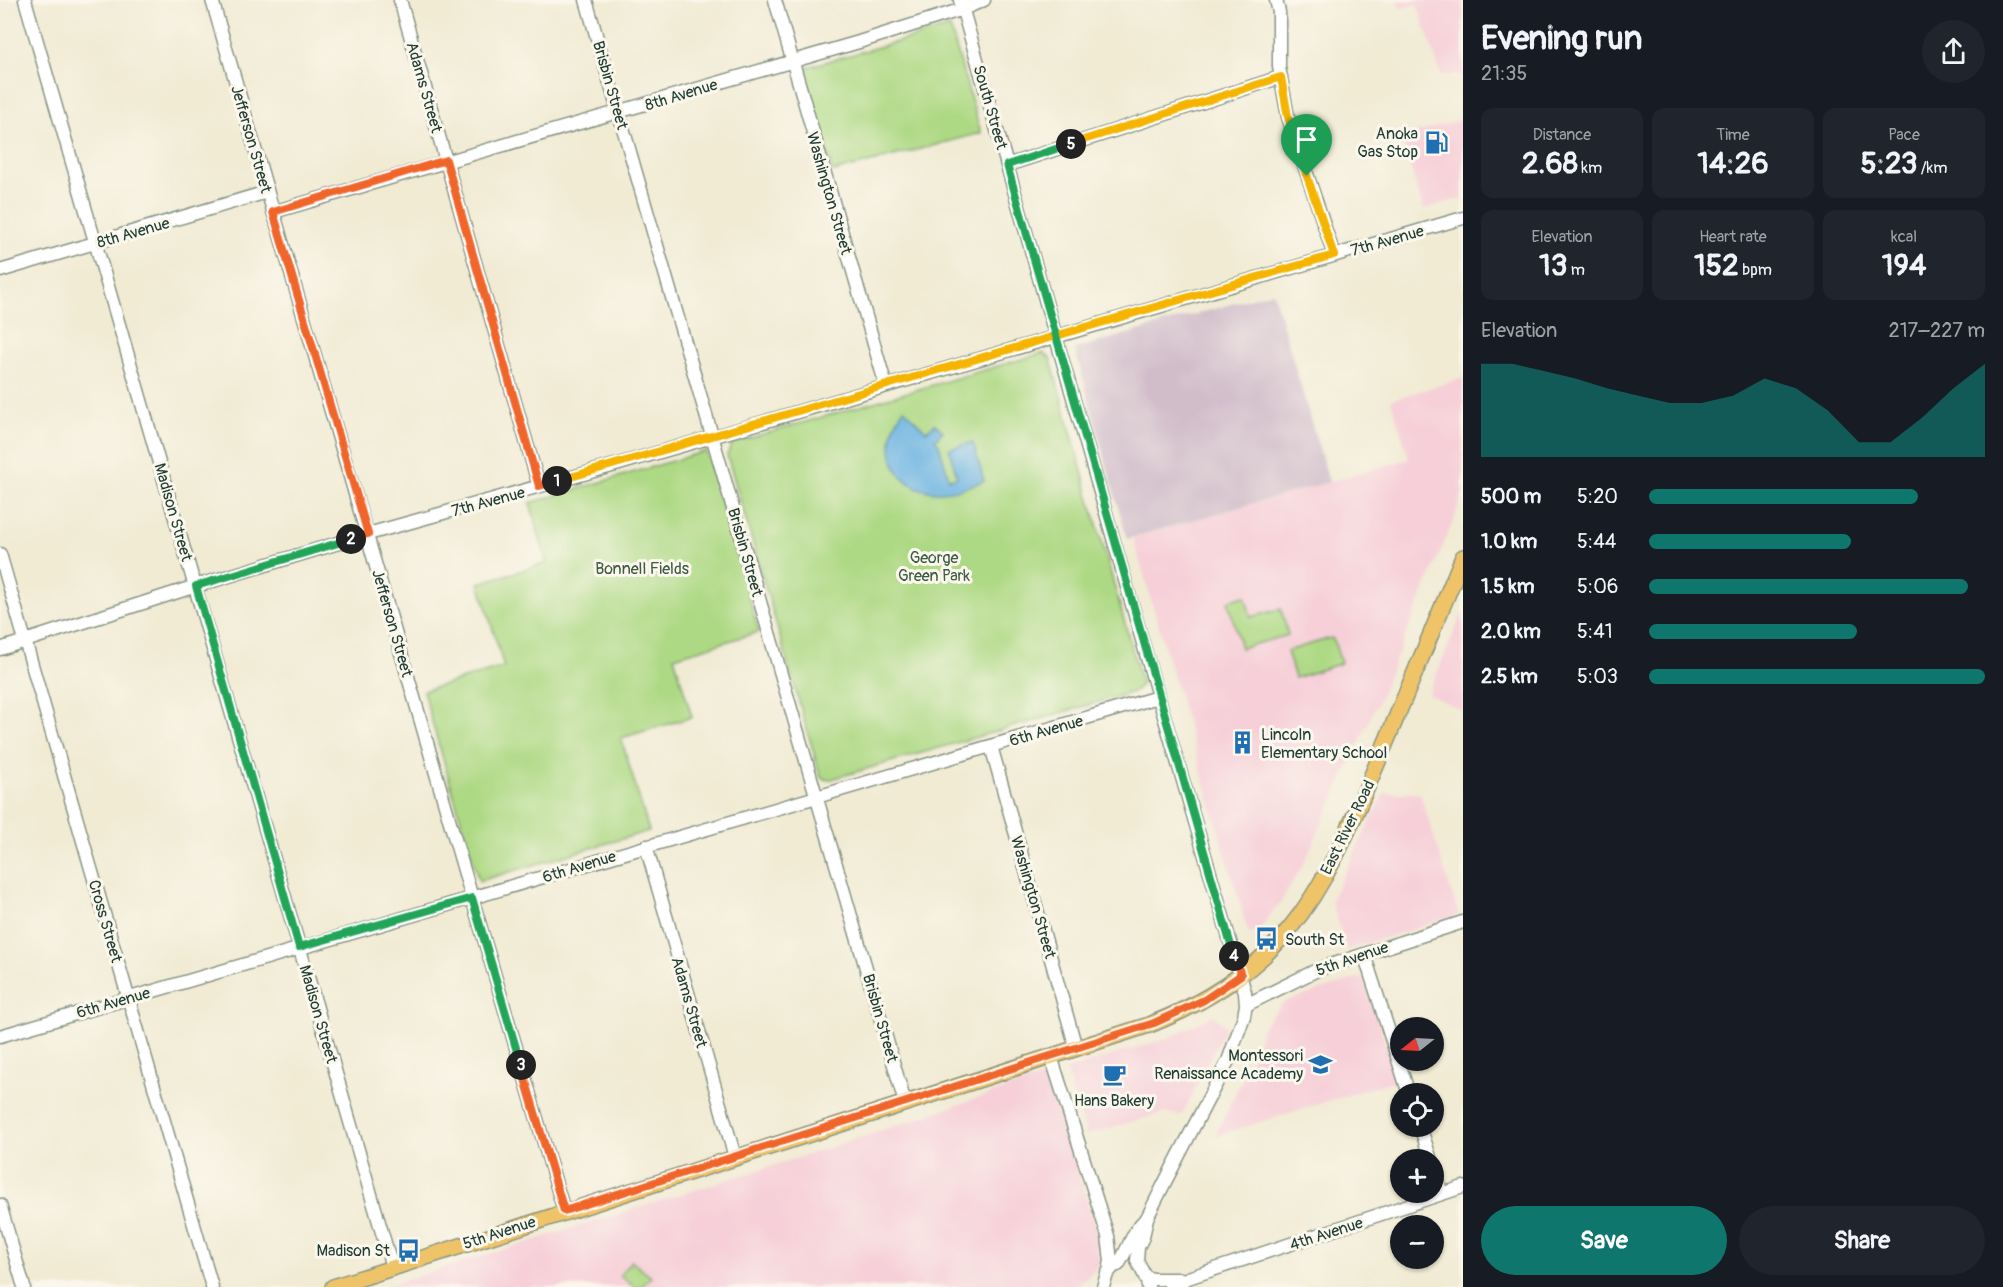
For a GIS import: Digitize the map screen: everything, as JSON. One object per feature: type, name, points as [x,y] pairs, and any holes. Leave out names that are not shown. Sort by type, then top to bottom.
[{"type":"main road","name":"East River Road","points":[[1241,975],[1290,928],[1316,891],[1347,835],[1463,557]]},
{"type":"main road","name":"5th Avenue","points":[[333,1287],[1149,1025],[1204,1000],[1241,975]]},
{"type":"street","name":"Madison Street","points":[[25,0],[392,1267]]},
{"type":"street","name":"Jefferson Street","points":[[212,0],[564,1211]]},
{"type":"street","name":"Adams Street","points":[[400,0],[539,486]]},
{"type":"street","name":"Brisbin Street","points":[[586,0],[818,795],[905,1103]]},
{"type":"street","name":"Washington Street","points":[[775,0],[886,386]]},
{"type":"street","name":"8th Avenue","points":[[273,212],[793,61],[962,4],[984,0]]},
{"type":"street","points":[[1276,0],[1281,77],[1288,117],[1334,255]]},
{"type":"street","name":"South Street","points":[[962,4],[1158,697],[1241,975],[1246,1005]]},
{"type":"street","points":[[1007,165],[1281,77]]},
{"type":"street","name":"8th Avenue","points":[[0,270],[267,192]]},
{"type":"street","name":"7th Avenue","points":[[0,649],[368,534],[1463,218]]},
{"type":"street","name":"Cross Street","points":[[0,554],[212,1287]]},
{"type":"street","name":"6th Avenue","points":[[0,1035],[1158,697]]},
{"type":"street","name":"Washington Street","points":[[991,746],[1076,1048]]},
{"type":"street","name":"Adams Street","points":[[646,846],[735,1157]]},
{"type":"street","name":"5th Avenue","points":[[1246,1005],[1303,975],[1463,922]]},
{"type":"street","points":[[1364,954],[1405,1083]]},
{"type":"street","points":[[1145,1278],[1137,1261],[1137,1249],[1143,1237],[1147,1218],[1228,1061],[1241,1028],[1246,1005]]},
{"type":"street","points":[[1051,1056],[1108,1236],[1111,1261],[1106,1278]]},
{"type":"street","name":"4th Avenue","points":[[1444,1193],[1463,1187]]},
{"type":"street","name":"4th Avenue","points":[[1170,1287],[1188,1278],[1415,1203]]},
{"type":"street","points":[[0,1205],[24,1287]]},
{"type":"street","points":[[1106,1278],[1127,1252],[1139,1224],[1147,1218]]},
{"type":"street","name":"4th Avenue","points":[[1106,1278],[1132,1264],[1145,1278],[1165,1280],[1188,1278]]},
{"type":"shaded area","points":[[1397,0],[1463,0],[1463,75],[1441,75],[1417,4],[1400,9]]},
{"type":"shaded area","points":[[1463,119],[1463,198],[1423,209],[1401,137]]},
{"type":"shaded area","points":[[1273,292],[1329,482],[1127,539],[1075,349]]},
{"type":"shaded area","points":[[1463,378],[1463,492],[1456,514],[1380,697],[1304,863],[1281,902],[1260,928],[1249,935],[1133,538],[1409,459],[1391,400]]},
{"type":"shaded area","points":[[1463,611],[1463,711],[1428,694]]},
{"type":"shaded area","points":[[1384,793],[1420,793],[1459,915],[1347,950],[1331,901]]},
{"type":"shaded area","name":"Montessori Renaissance Academy","points":[[1364,976],[1390,1058],[1390,1071],[1394,1071],[1397,1080],[1215,1136],[1257,1048],[1262,1027],[1284,1002]]},
{"type":"shaded area","points":[[1214,1015],[1226,1027],[1182,1115],[1163,1113],[1086,1135],[1066,1070],[1168,1038]]},
{"type":"shaded area","points":[[1048,1075],[1102,1248],[1097,1249],[1101,1263],[1084,1281],[1072,1287],[383,1287],[807,1155]]},
{"type":"green space","points":[[950,27],[981,133],[833,172],[805,76],[807,67]]},
{"type":"green space","name":"George Green Park","points":[[1043,353],[1050,358],[1142,684],[1133,692],[828,780],[821,778],[727,455],[733,443]]},
{"type":"green space","name":"Bonnell Fields","points":[[706,451],[759,632],[674,657],[692,717],[621,738],[649,831],[479,881],[423,691],[504,667],[479,583],[547,563],[530,503]]},
{"type":"green space","points":[[1245,596],[1251,617],[1281,609],[1288,635],[1241,648],[1228,601]]},
{"type":"green space","points":[[1331,638],[1341,662],[1295,678],[1287,651]]},
{"type":"green space","points":[[631,1261],[651,1277],[641,1287],[634,1287],[620,1275]]},
{"type":"water","points":[[904,409],[926,431],[935,424],[943,431],[935,440],[939,444],[949,479],[957,477],[949,449],[973,442],[984,481],[957,490],[936,492],[915,487],[905,479],[897,470],[891,446],[892,433]]},
{"type":"place","name":"Anoka Gas Stop","points":[[1436,142]]},
{"type":"place","name":"Lincoln Elementary School","points":[[1243,743]]},
{"type":"place","name":"South St","points":[[1267,939]]},
{"type":"place","name":"Montessori Renaissance Academy","points":[[1321,1064]]},
{"type":"place","name":"Hans Bakery","points":[[1114,1075]]},
{"type":"place","name":"Madison St","points":[[408,1250]]},
{"type":"route","points":[[1307,176],[1288,117],[1281,77],[1007,165],[1057,337],[1154,683],[1241,975],[1204,1000],[1149,1025],[564,1211],[472,898],[299,947],[196,586],[368,534],[273,212],[446,160],[539,486],[1057,337],[1334,255],[1307,176]]}]
